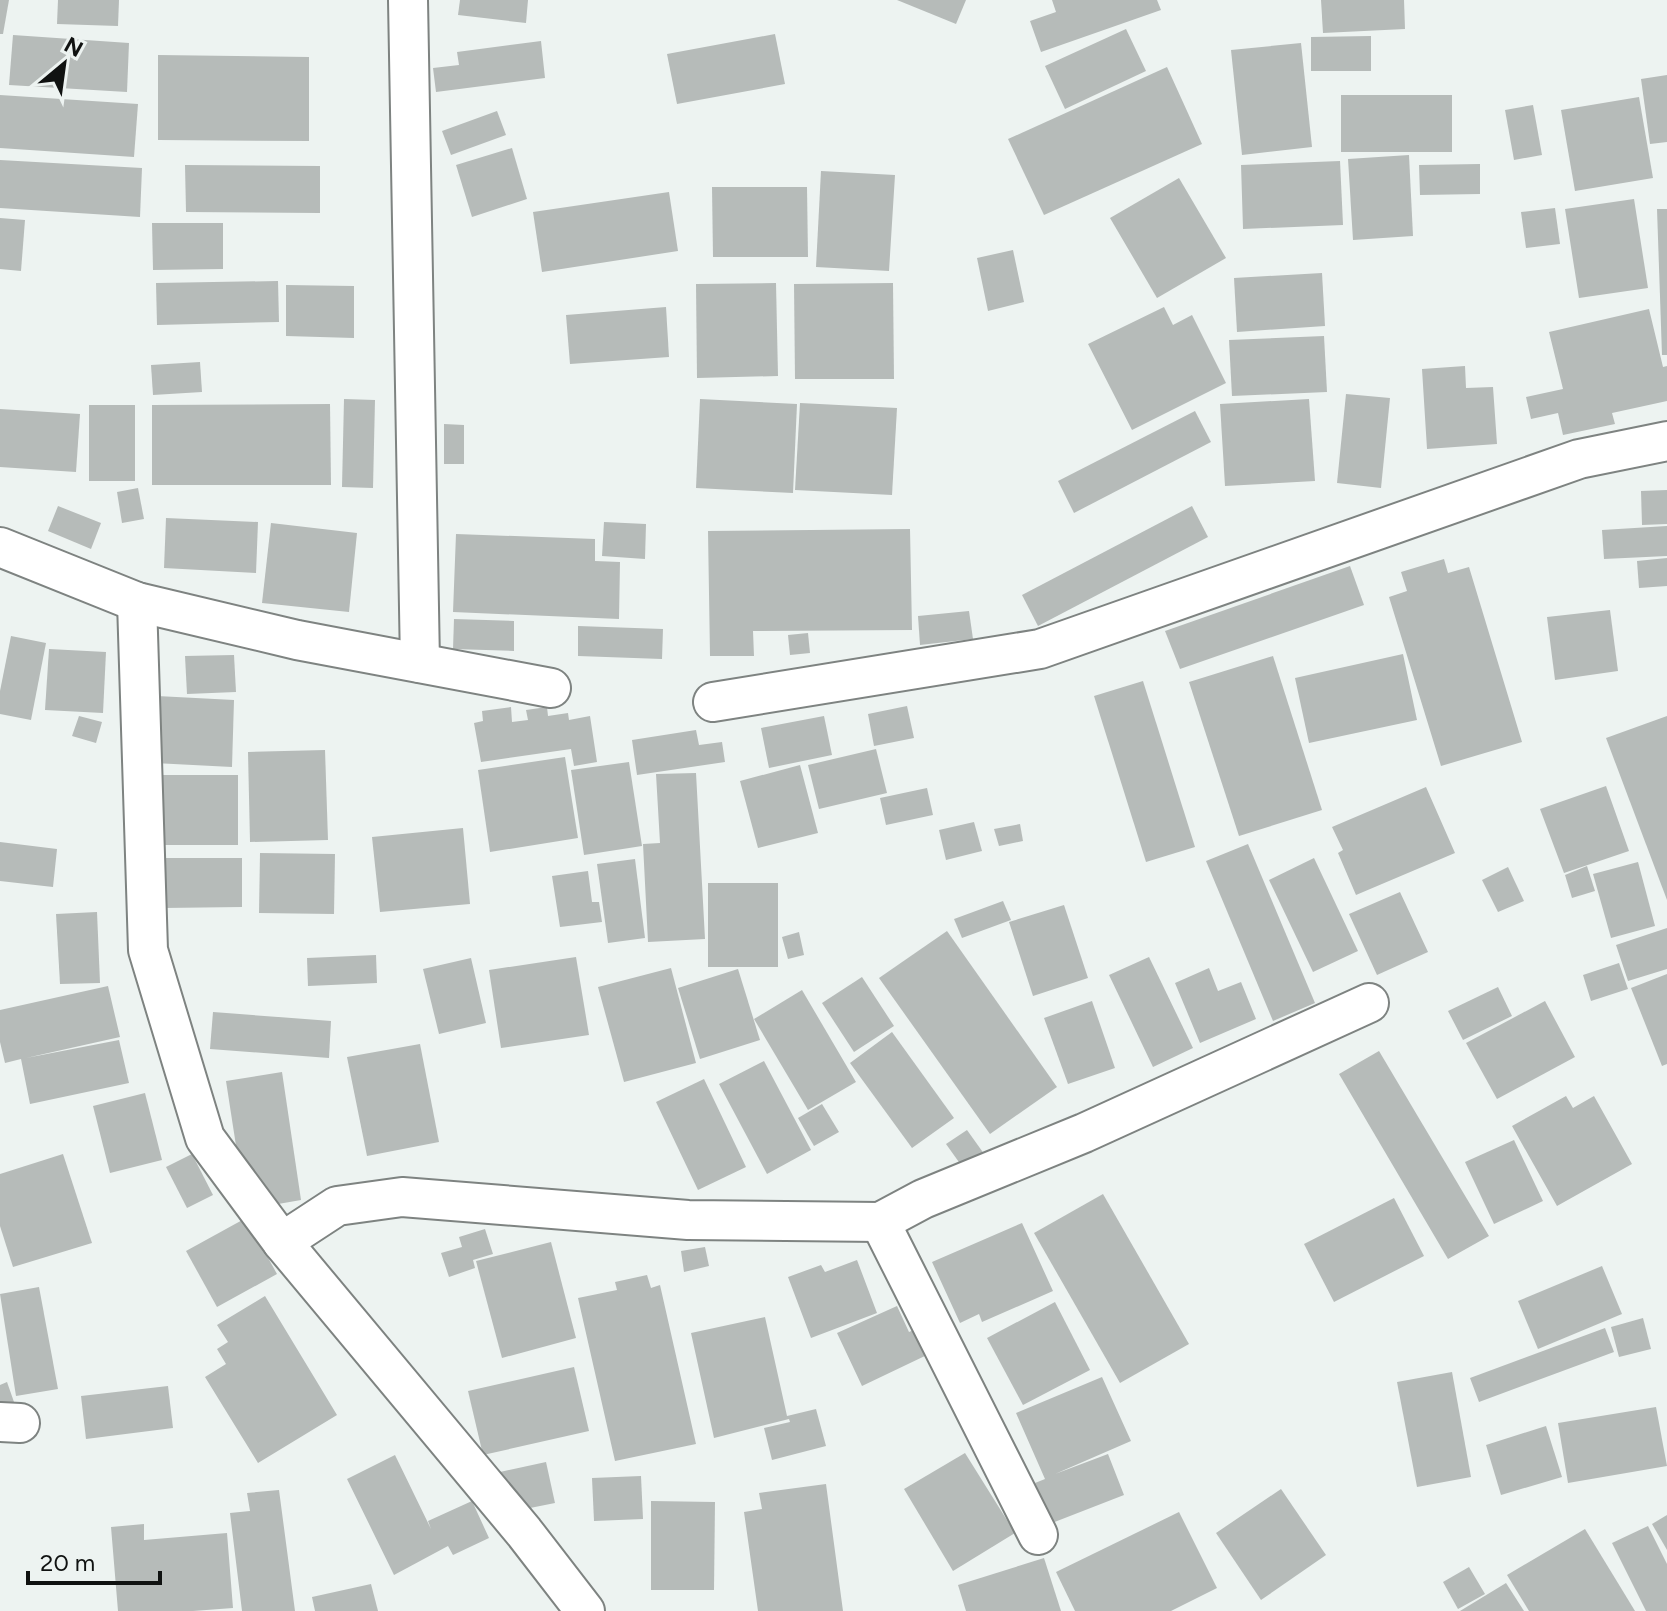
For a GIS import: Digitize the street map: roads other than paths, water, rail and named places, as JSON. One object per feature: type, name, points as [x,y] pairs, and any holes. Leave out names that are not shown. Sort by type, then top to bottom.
[{"type":"street","points":[[408,0],[420,663]]},
{"type":"street","points":[[713,702],[1040,649],[1579,459],[1667,441]]},
{"type":"street","points":[[0,547],[137,602],[297,640],[551,688]]},
{"type":"street","points":[[137,602],[148,950],[205,1138],[282,1242],[524,1532],[585,1611]]},
{"type":"street","points":[[282,1242],[337,1206],[402,1197],[688,1220],[880,1222],[923,1199],[1084,1133],[1369,1003]]},
{"type":"street","points":[[880,1222],[1038,1535]]}]
